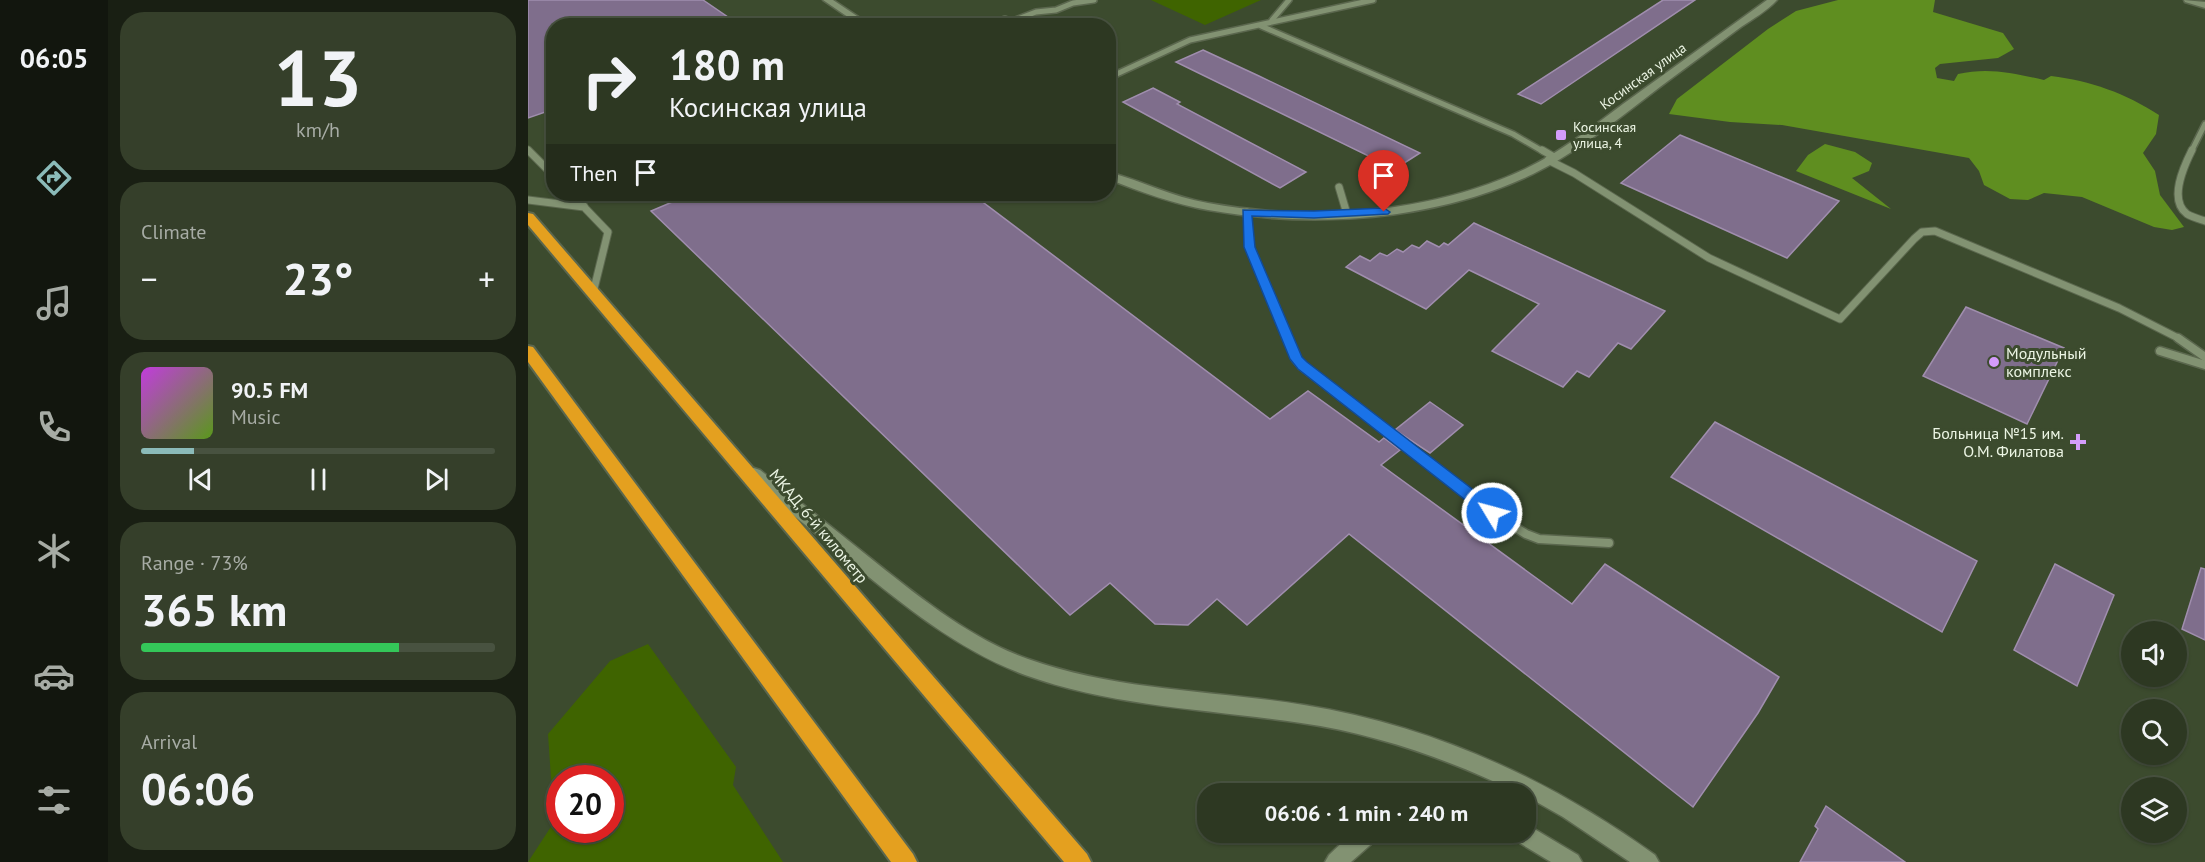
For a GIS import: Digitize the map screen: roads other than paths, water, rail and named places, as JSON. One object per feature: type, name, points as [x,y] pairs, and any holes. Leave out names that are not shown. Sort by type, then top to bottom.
[{"type":"highway","name":"МКАД, 6-й километр","points":[[528,217],[1079,862]]},
{"type":"highway","points":[[528,351],[905,862]]},
{"type":"street","points":[[827,0],[855,18]]},
{"type":"street","name":"Косинская улица","points":[[1116,178],[1165,196],[1209,207],[1246,212],[1347,214],[1412,208],[1454,198],[1511,179],[1551,158],[1773,0]]},
{"type":"street","points":[[2188,0],[2205,4]]},
{"type":"street","points":[[734,458],[927,614],[991,653],[1066,680],[1109,690],[1305,715],[1403,737],[1530,787],[1595,824],[1648,862]]},
{"type":"street","points":[[1536,841],[1571,862]]},
{"type":"street","points":[[1336,862],[1356,843]]},
{"type":"lane","points":[[1020,18],[1036,12],[1056,10],[1073,3],[1094,0]]},
{"type":"lane","points":[[1272,21],[1289,0]]},
{"type":"lane","points":[[1116,74],[1190,40],[1374,0]]},
{"type":"lane","points":[[1261,26],[1514,134],[1709,258],[1840,319],[1914,239],[1922,232],[1935,231],[1952,236],[2119,309],[2180,339],[2205,357]]},
{"type":"lane","points":[[2205,124],[2181,177],[2177,200],[2185,213],[2205,221]]},
{"type":"lane","points":[[528,150],[546,168]]},
{"type":"lane","points":[[1339,187],[1347,214]]},
{"type":"lane","points":[[528,200],[584,207]]},
{"type":"lane","points":[[578,201],[608,232],[593,293]]},
{"type":"lane","points":[[1246,212],[1249,247],[1296,359],[1302,366],[1518,530],[1553,542],[1609,543]]},
{"type":"lane","points":[[2160,351],[2205,365]]},
{"type":"place","name":"Косинская улица, 4","points":[[1561,135]]},
{"type":"place","name":"Модульный комплекс","points":[[1994,362]]},
{"type":"place","name":"Больница №15 им. О.М. Филатова","points":[[2078,442]]}]
